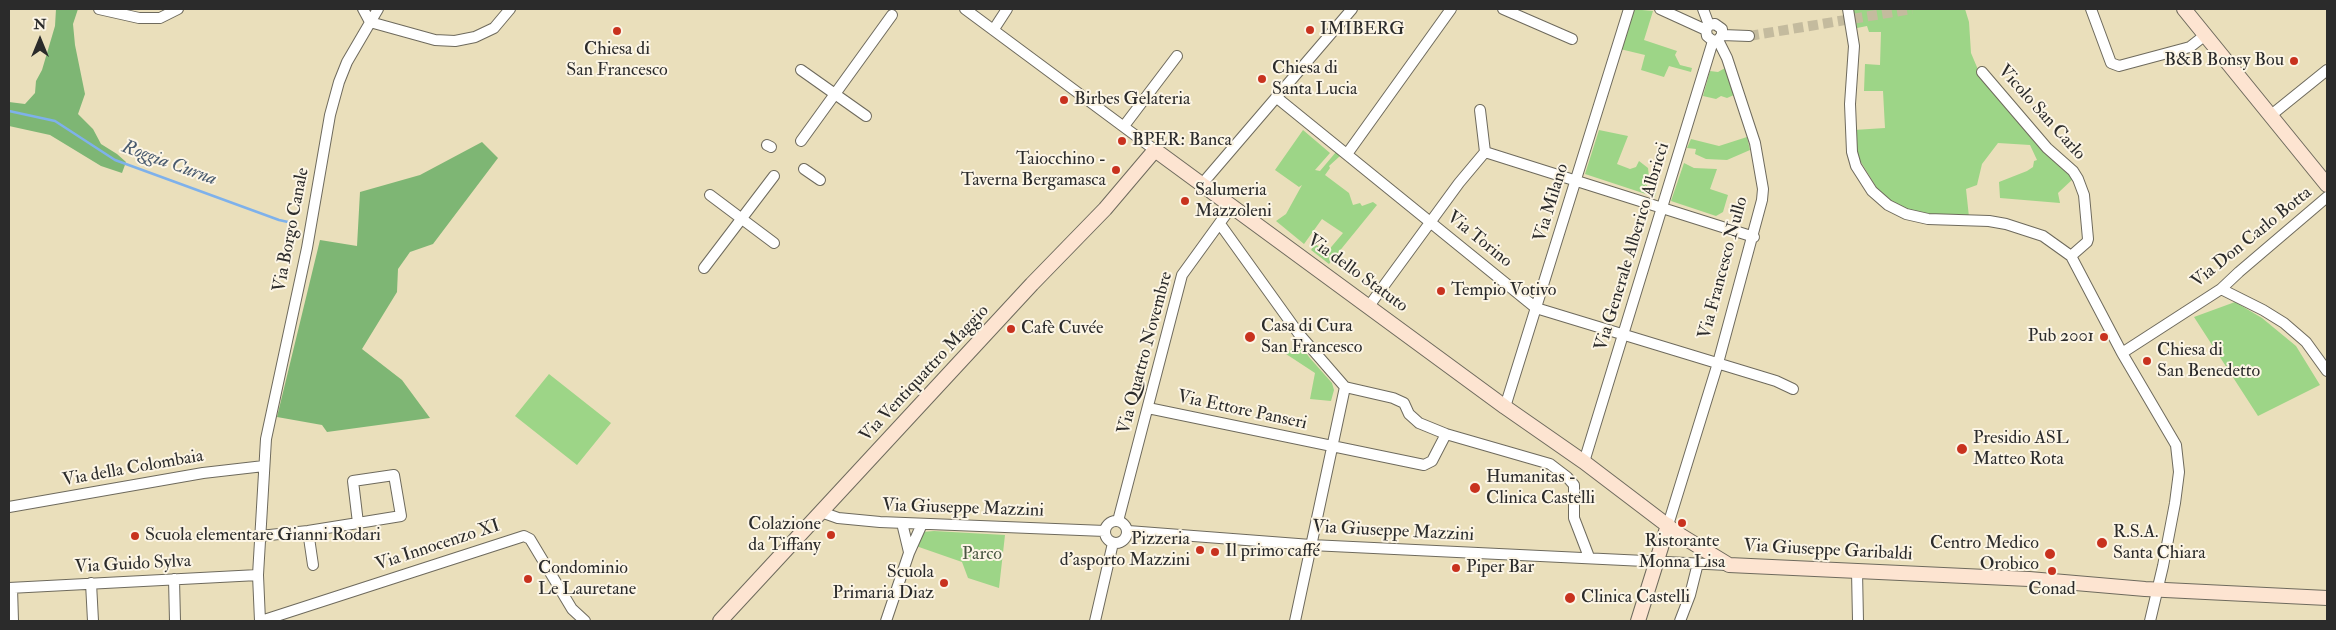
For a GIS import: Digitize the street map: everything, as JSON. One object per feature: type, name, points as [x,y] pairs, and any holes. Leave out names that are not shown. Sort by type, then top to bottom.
[{"type":"street","points":[[99,9],[139,18],[160,18],[178,9]]},
{"type":"street","points":[[363,9],[370,22],[435,40],[455,41],[476,37],[494,28],[510,9]]},
{"type":"street","name":"Via Borgo Canale","points":[[260,621],[258,575],[266,439],[307,248],[330,115],[339,82],[347,62],[378,9]]},
{"type":"street","name":"Via dello Statuto","points":[[965,9],[1505,407],[1584,462],[1699,548],[1729,565]]},
{"type":"street","points":[[994,29],[1007,9]]},
{"type":"street","points":[[1202,184],[1352,9]]},
{"type":"street","points":[[1347,154],[1450,9]]},
{"type":"street","points":[[1503,9],[1572,39]]},
{"type":"street","name":"Via Milano","points":[[1505,407],[1629,9]]},
{"type":"street","points":[[1660,9],[1709,26],[1720,27],[1718,38]]},
{"type":"street","points":[[1703,9],[1709,26]]},
{"type":"street","points":[[1710,9],[1707,36],[1718,38],[1749,36]]},
{"type":"street","points":[[1848,9],[1854,46],[1850,104],[1852,152],[1856,166],[1872,191],[1888,205],[1906,214],[1928,220],[1989,221],[2006,224],[2043,236],[2071,256],[2122,353],[2176,445],[2179,472],[2175,503],[2150,621]]},
{"type":"street","points":[[2091,9],[2111,63],[2119,66],[2190,47],[2204,36]]},
{"type":"street","points":[[2184,9],[2204,36],[2327,185]]},
{"type":"street","points":[[801,141],[892,15]]},
{"type":"street","name":"Via Generale Alberico Albricci","points":[[1584,462],[1662,208],[1718,38]]},
{"type":"street","name":"Via Francesco Nullo","points":[[1638,621],[1718,363],[1754,237],[1763,189],[1755,143],[1727,58],[1718,38]]},
{"type":"street","points":[[1124,126],[1177,56]]},
{"type":"street","points":[[801,70],[866,116]]},
{"type":"street","points":[[2270,116],[2327,70]]},
{"type":"street","name":"Vicolo San Carlo","points":[[1982,72],[2047,148],[2073,171],[2078,179],[2084,195],[2088,239],[2071,256]]},
{"type":"street","name":"Via Torino","points":[[1276,97],[1536,308],[1718,363]]},
{"type":"street","points":[[1369,306],[1430,222],[1485,152],[1480,110]]},
{"type":"street","name":"Via Ventiquattro Maggio","points":[[720,621],[1032,284],[1105,209],[1155,150]]},
{"type":"street","points":[[1485,152],[1754,237]]},
{"type":"street","points":[[804,170],[820,180]]},
{"type":"street","points":[[704,268],[774,176]]},
{"type":"street","points":[[710,195],[774,243]]},
{"type":"street","name":"Via Don Carlo Botta","points":[[2122,353],[2221,289],[2327,197]]},
{"type":"street","name":"Via Quattro Novembre","points":[[1118,521],[1182,275],[1232,206]]},
{"type":"street","points":[[1220,224],[1299,334],[1345,386],[1392,398],[1404,404],[1409,414],[1419,423],[1446,434],[1550,464],[1567,477],[1574,485],[1574,518],[1589,557]]},
{"type":"street","points":[[2221,289],[2284,323],[2306,342],[2327,371]]},
{"type":"street","name":"Via Francesco Nullo","points":[[1718,363],[1776,381],[1792,390]]},
{"type":"street","points":[[1295,621],[1345,386]]},
{"type":"street","name":"Via Ettore Panseri","points":[[1148,408],[1424,465],[1432,461],[1446,434]]},
{"type":"street","name":"Via della Colombaia","points":[[9,507],[203,473],[264,466]]},
{"type":"street","points":[[260,536],[308,531],[358,523],[401,516],[394,475],[353,481],[358,523]]},
{"type":"street","name":"Via Giuseppe Mazzini","points":[[821,512],[838,518],[902,523],[1105,530]]},
{"type":"street","points":[[1118,521],[1125,524],[1128,531],[1123,541],[1113,543],[1107,538],[1105,530],[1109,523],[1118,521]]},
{"type":"street","points":[[902,523],[909,553]]},
{"type":"street","points":[[886,621],[909,553],[922,524]]},
{"type":"street","points":[[308,531],[314,564]]},
{"type":"street","name":"Via Giuseppe Mazzini","points":[[1128,531],[1311,544],[1589,557],[1656,562]]},
{"type":"street","name":"Via Innocenzo XI","points":[[260,621],[524,536],[530,539],[572,609],[585,621]]},
{"type":"street","points":[[1094,621],[1113,543]]},
{"type":"street","name":"Via Giuseppe Garibaldi","points":[[1656,562],[2029,579],[2158,589],[2327,598]]},
{"type":"street","points":[[1680,621],[1690,595],[1698,564]]},
{"type":"street","points":[[1857,571],[1858,621]]},
{"type":"street","name":"Via Guido Sylva","points":[[10,588],[258,575]]},
{"type":"street","points":[[174,579],[176,621]]},
{"type":"street","points":[[91,583],[93,621]]},
{"type":"street","points":[[10,588],[13,621]]},
{"type":"green space","points":[[56,9],[78,9],[73,24],[75,45],[85,94],[78,114],[93,129],[101,144],[126,162],[122,173],[101,166],[50,135],[9,126],[9,102],[25,104],[35,93],[36,81],[42,70],[55,26]]},
{"type":"green space","points":[[1631,9],[1653,11],[1644,40],[1677,51],[1675,55],[1680,65],[1692,68],[1691,72],[1669,66],[1664,77],[1641,70],[1645,55],[1620,49]]},
{"type":"green space","points":[[1852,9],[1965,9],[1969,22],[1971,53],[1979,72],[2075,177],[2058,193],[2060,203],[2000,198],[1999,182],[2027,171],[2033,167],[2034,161],[2037,160],[2030,145],[1998,143],[1982,164],[1977,185],[1966,189],[1969,217],[1928,216],[1908,212],[1895,205],[1880,193],[1856,154],[1854,130],[1885,128],[1883,91],[1864,91],[1865,64],[1880,65],[1881,32],[1869,32],[1867,26],[1857,28]]},
{"type":"green space","points":[[1725,68],[1734,95],[1727,98],[1721,96],[1716,99],[1703,96],[1710,71],[1718,72]]},
{"type":"green space","points":[[1303,130],[1330,153],[1315,170],[1320,171],[1336,152],[1340,156],[1329,166],[1330,168],[1325,175],[1349,193],[1353,205],[1360,203],[1362,206],[1373,202],[1377,205],[1329,264],[1311,250],[1315,244],[1327,252],[1343,233],[1322,219],[1304,244],[1276,221],[1286,214],[1302,185],[1299,187],[1275,170]]},
{"type":"green space","points":[[1599,130],[1628,136],[1617,164],[1630,169],[1636,167],[1639,161],[1648,168],[1649,177],[1645,183],[1649,188],[1656,191],[1655,197],[1585,174]]},
{"type":"green space","points":[[1747,137],[1750,150],[1727,160],[1706,159],[1695,154],[1696,149],[1687,148],[1691,139],[1719,146]]},
{"type":"green space","points":[[482,142],[498,158],[433,244],[410,252],[398,269],[397,292],[362,349],[402,380],[430,418],[327,432],[322,425],[277,417],[320,240],[357,246],[360,192],[420,175]]},
{"type":"green space","points":[[1684,163],[1694,168],[1717,169],[1710,189],[1728,195],[1723,212],[1716,216],[1671,201]]},
{"type":"green space","points":[[2235,302],[2262,318],[2296,346],[2320,385],[2258,416],[2194,317]]},
{"type":"green space","points":[[1299,342],[1309,357],[1332,383],[1334,390],[1331,401],[1310,399],[1315,373],[1286,354]]},
{"type":"green space","points":[[549,374],[611,423],[577,465],[515,416]]},
{"type":"green space","name":"Parco","points":[[922,532],[1005,535],[999,588],[968,578],[962,562],[916,546]]},
{"type":"waterway","name":"Roggia Curna","points":[[9,111],[55,121],[115,160],[279,220],[297,224]]},
{"type":"tunnel","points":[[1749,36],[1912,9]]},
{"type":"place","name":"IMIBERG","points":[[1310,30]]},
{"type":"place","name":"Chiesa di San Francesco","points":[[617,31]]},
{"type":"place","name":"B&B Bonsy Bou","points":[[2294,61]]},
{"type":"place","name":"Chiesa di Santa Lucia","points":[[1262,79]]},
{"type":"place","name":"Birbes Gelateria","points":[[1064,100]]},
{"type":"place","name":"BPER: Banca","points":[[1122,141]]},
{"type":"place","name":"Taiocchino - Taverna Bergamasca","points":[[1116,170]]},
{"type":"place","name":"Salumeria Mazzoleni","points":[[1185,201]]},
{"type":"place","name":"Tempio Votivo","points":[[1441,291]]},
{"type":"place","name":"Cafè Cuvée","points":[[1011,329]]},
{"type":"place","name":"Casa di Cura San Francesco","points":[[1250,337]]},
{"type":"place","name":"Pub 2001","points":[[2104,337]]},
{"type":"place","name":"Chiesa di San Benedetto","points":[[2147,361]]},
{"type":"place","name":"Presidio ASL Matteo Rota","points":[[1962,449]]},
{"type":"place","name":"Humanitas - Clinica Castelli","points":[[1475,488]]},
{"type":"place","name":"Ristorante Monna Lisa","points":[[1682,523]]},
{"type":"place","name":"Colazione da Tiffany","points":[[831,535]]},
{"type":"place","name":"Scuola elementare Gianni Rodari","points":[[135,536]]},
{"type":"place","name":"R.S.A. Santa Chiara","points":[[2102,543]]},
{"type":"place","name":"Pizzeria d'asporto Mazzini","points":[[1200,550]]},
{"type":"place","name":"Il primo caffé","points":[[1215,552]]},
{"type":"place","name":"Centro Medico Orobico","points":[[2050,554]]},
{"type":"place","name":"Piper Bar","points":[[1456,568]]},
{"type":"place","name":"Conad","points":[[2052,571]]},
{"type":"place","name":"Condominio Le Lauretane","points":[[528,579]]},
{"type":"place","name":"Scuola Primaria Diaz","points":[[944,583]]},
{"type":"place","name":"Clinica Castelli","points":[[1570,598]]}]
